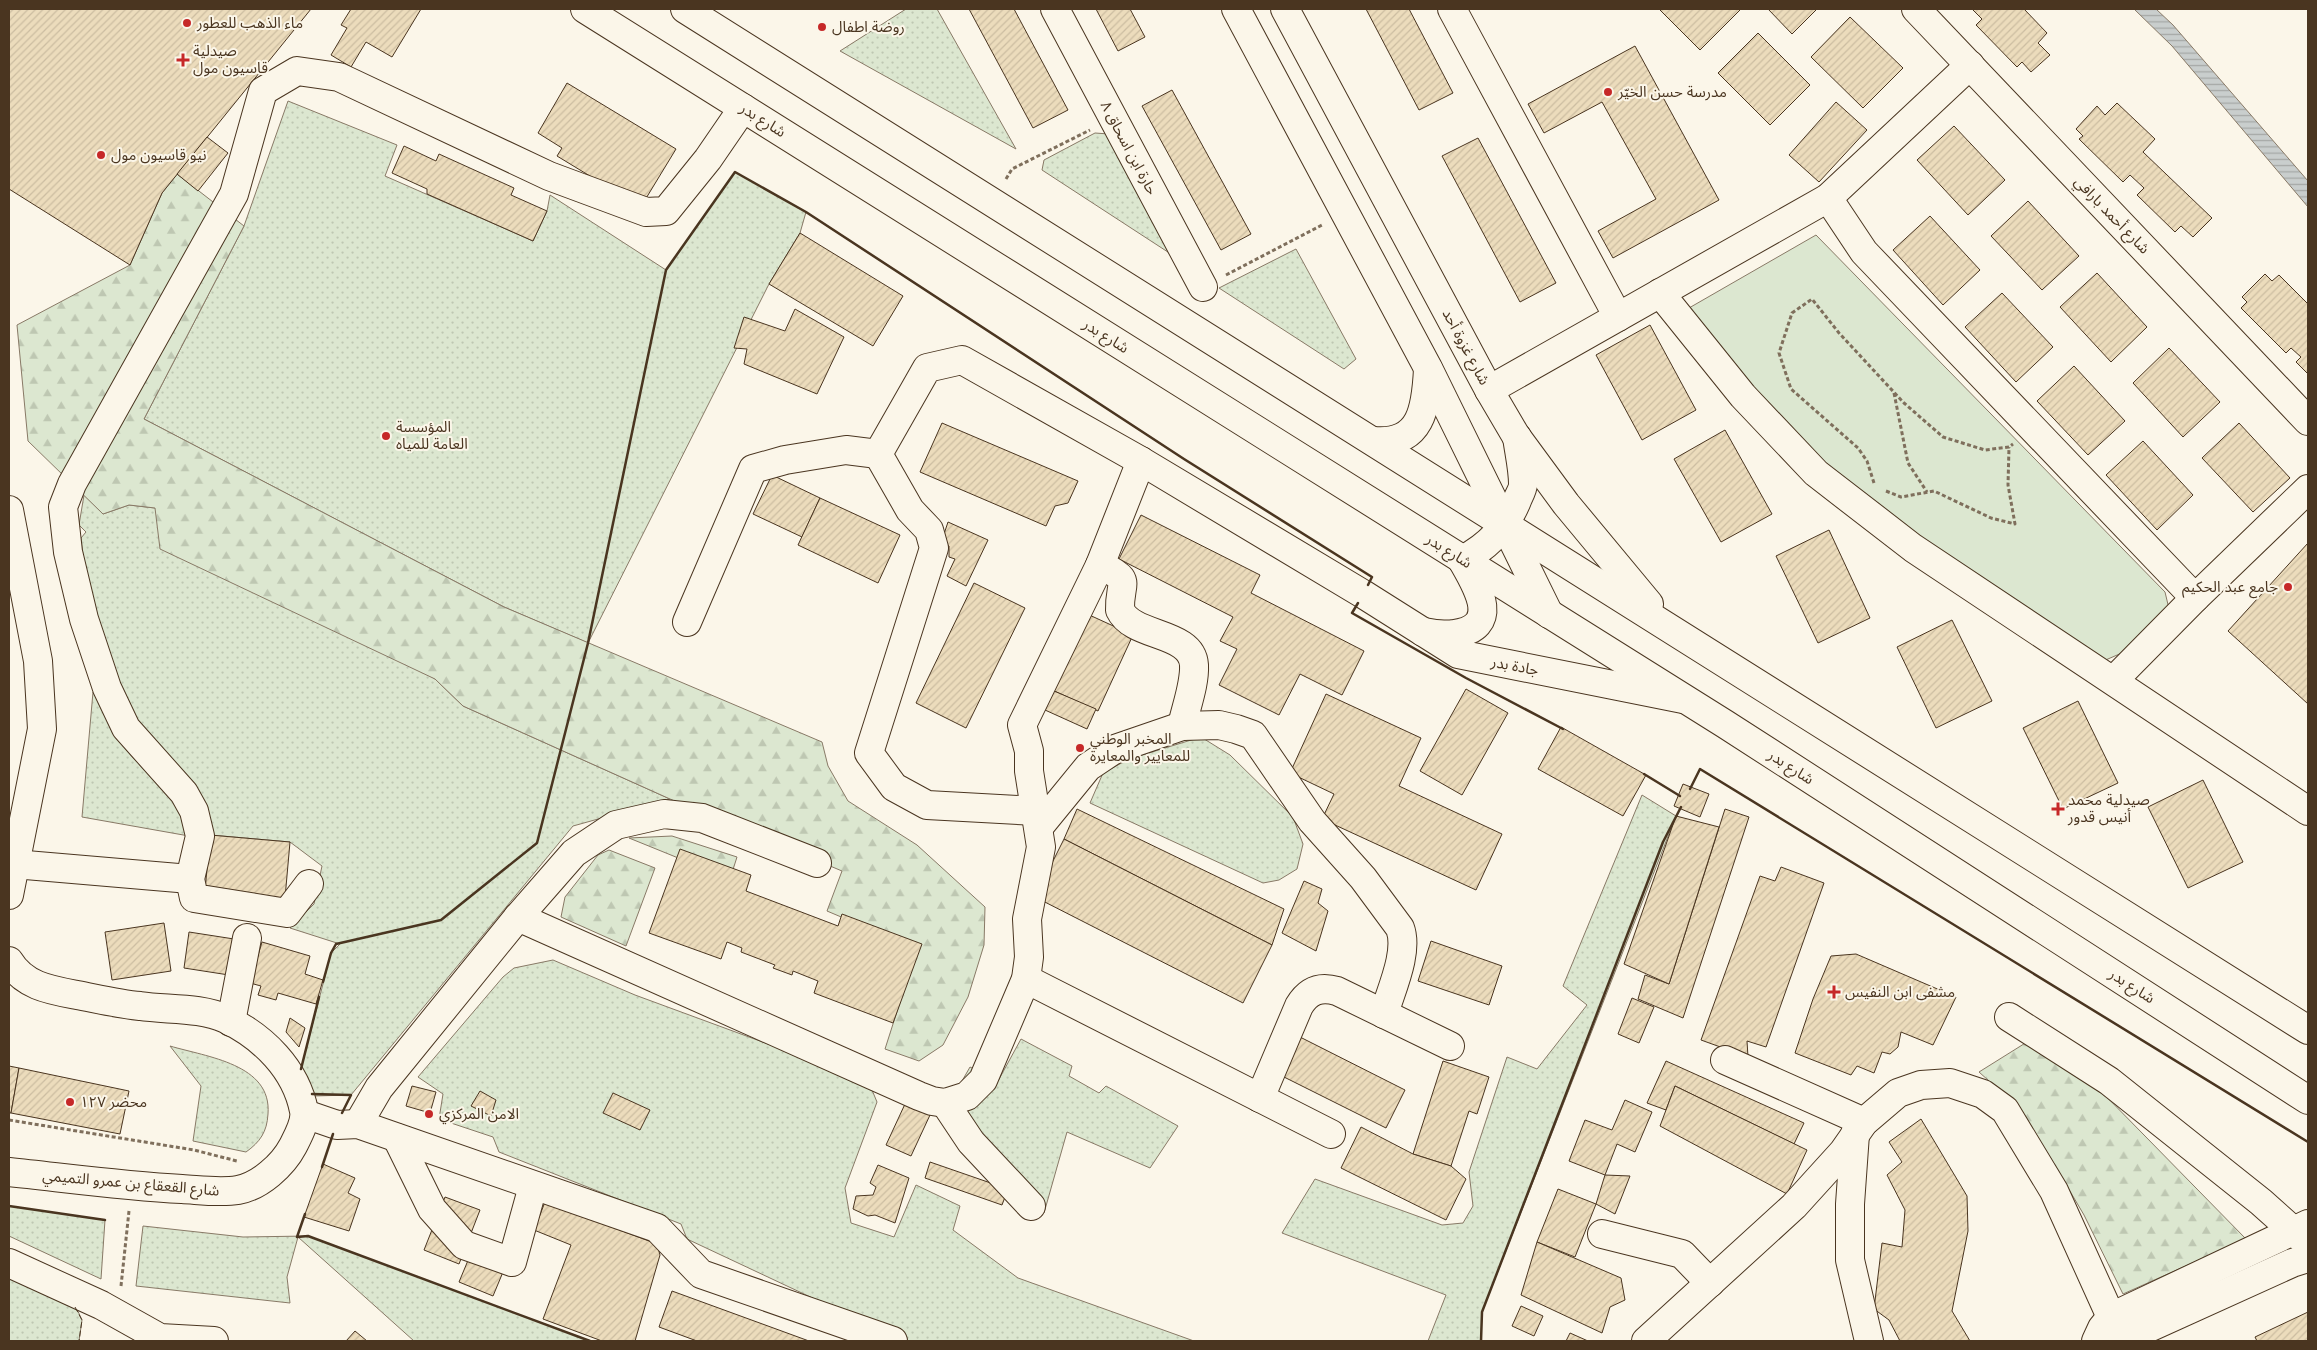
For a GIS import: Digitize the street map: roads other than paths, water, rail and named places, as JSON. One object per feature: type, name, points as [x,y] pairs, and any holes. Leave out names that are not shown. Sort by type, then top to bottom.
[{"type":"main road","name":"شارع بدر","points":[[585,9],[1549,614],[2308,1100]]},
{"type":"main road","name":"حارة ابن اسحاق ٨","points":[[1055,9],[1203,287]]},
{"type":"main road","points":[[1236,9],[1428,368],[1549,614]]},
{"type":"main road","name":"شارع غزوة أحد","points":[[1285,9],[1489,390],[1516,436],[1572,511],[1644,600],[1700,647]]},
{"type":"main road","points":[[1452,9],[1618,317]]},
{"type":"main road","name":"شارع أحمد بارافي","points":[[1916,9],[2308,421]]},
{"type":"main road","points":[[690,10],[2308,1030]]},
{"type":"main road","points":[[1489,390],[1828,198],[1970,65]]},
{"type":"main road","points":[[309,884],[286,913],[194,898],[190,879],[200,836],[194,810],[184,793],[126,728],[106,688],[84,619],[68,552],[63,507],[72,484],[234,194],[263,91],[297,71],[339,77],[549,176],[646,212],[666,211],[708,159],[743,108]]},
{"type":"main road","points":[[1828,198],[1864,252],[2195,598]]},
{"type":"main road","points":[[1660,293],[1743,396],[1816,473],[1913,548],[2114,680],[2308,811]]},
{"type":"main road","name":"جادة بدر","points":[[878,454],[927,368],[962,360],[1141,461],[1363,594],[1458,654],[1683,699]]},
{"type":"main road","points":[[1373,441],[1390,443],[1406,435],[1417,425],[1424,410],[1428,368]]},
{"type":"main road","points":[[1423,632],[1453,635],[1471,629],[1481,619],[1484,606],[1479,589],[1462,560],[1486,545],[1506,524],[1523,485],[1516,436]]},
{"type":"main road","points":[[686,622],[753,470],[785,460],[846,450],[878,454],[910,510],[929,530],[934,548],[869,753],[894,787],[927,805],[1038,819]]},
{"type":"main road","points":[[518,917],[919,1096],[945,1103],[967,1096],[982,1080],[1026,979],[1028,956],[1027,919],[1041,847],[1029,771],[1030,751],[1022,725],[1100,565],[1141,461]]},
{"type":"main road","points":[[2114,680],[2195,598],[2308,489]]},
{"type":"main road","points":[[9,510],[38,661],[42,715],[38,750],[14,828],[14,864],[9,895]]},
{"type":"main road","points":[[1100,565],[1122,578],[1123,588],[1120,610],[1127,620],[1181,644],[1192,656],[1194,670],[1182,726]]},
{"type":"main road","points":[[1038,819],[1088,767],[1115,749],[1182,726],[1219,725],[1253,735],[1312,821],[1363,878],[1396,922],[1403,935],[1403,950],[1384,1014]]},
{"type":"main road","points":[[358,1124],[378,1088],[518,917],[574,853],[616,825],[664,814],[702,818],[817,863]]},
{"type":"main road","points":[[14,864],[190,879]]},
{"type":"main road","points":[[230,1022],[248,938]]},
{"type":"main road","points":[[9,961],[15,972],[44,989],[140,1006],[202,1013],[230,1022],[257,1039],[277,1055],[290,1074],[301,1096],[305,1114],[337,1125],[358,1124],[657,1228],[701,1274],[893,1341]]},
{"type":"main road","points":[[1026,979],[1331,1134]]},
{"type":"main road","points":[[1260,1098],[1299,1006],[1309,994],[1317,990],[1330,989],[1450,1046]]},
{"type":"main road","points":[[2009,1017],[2109,1081],[2304,1233],[2111,1318],[2102,1328],[2096,1341]]},
{"type":"main road","points":[[1725,1060],[1860,1128]]},
{"type":"main road","points":[[1646,1341],[1794,1206],[1843,1152],[1860,1128],[1898,1093],[1921,1085],[1950,1083],[1984,1094],[2005,1110],[2054,1191],[2111,1318],[2117,1330],[2123,1336],[2133,1335],[2292,1263],[2308,1258]]},
{"type":"main road","points":[[945,1103],[971,1142],[1032,1206]]},
{"type":"main road","name":"شارع القعقاع بن عمرو التميمي","points":[[9,1172],[131,1186],[217,1191],[239,1190],[258,1182],[274,1170],[290,1153],[305,1114]]},
{"type":"main road","points":[[1860,1128],[1850,1204],[1850,1260],[1869,1341]]},
{"type":"main road","points":[[397,1138],[432,1209],[464,1245],[512,1262],[533,1186]]},
{"type":"main road","points":[[1602,1234],[1682,1254],[1710,1283]]},
{"type":"main road","points":[[9,1263],[119,1314],[160,1338],[214,1341]]},
{"type":"place","name":"ماء الذهب للعطور","points":[[187,23]]},
{"type":"place","name":"روضة اطفال","points":[[822,27]]},
{"type":"place","name":"صيدلية قاسيون مول","points":[[183,60]]},
{"type":"place","name":"مدرسة حسن الخيّر","points":[[1608,92]]},
{"type":"place","name":"نيو قاسيون مول","points":[[101,155]]},
{"type":"place","name":"المؤسسة العامة للمياه","points":[[386,436]]},
{"type":"place","name":"جامع عبد الحكيم","points":[[2288,587]]},
{"type":"place","name":"المخبر الوطني للمعايير والمعايرة","points":[[1080,748]]},
{"type":"place","name":"صيدلية محمد أنيس قدور","points":[[2058,809]]},
{"type":"place","name":"مشفى ابن النفيس","points":[[1834,992]]},
{"type":"place","name":"محضر ١٢٧","points":[[70,1102]]},
{"type":"place","name":"الامن المركزي","points":[[429,1114]]}]
